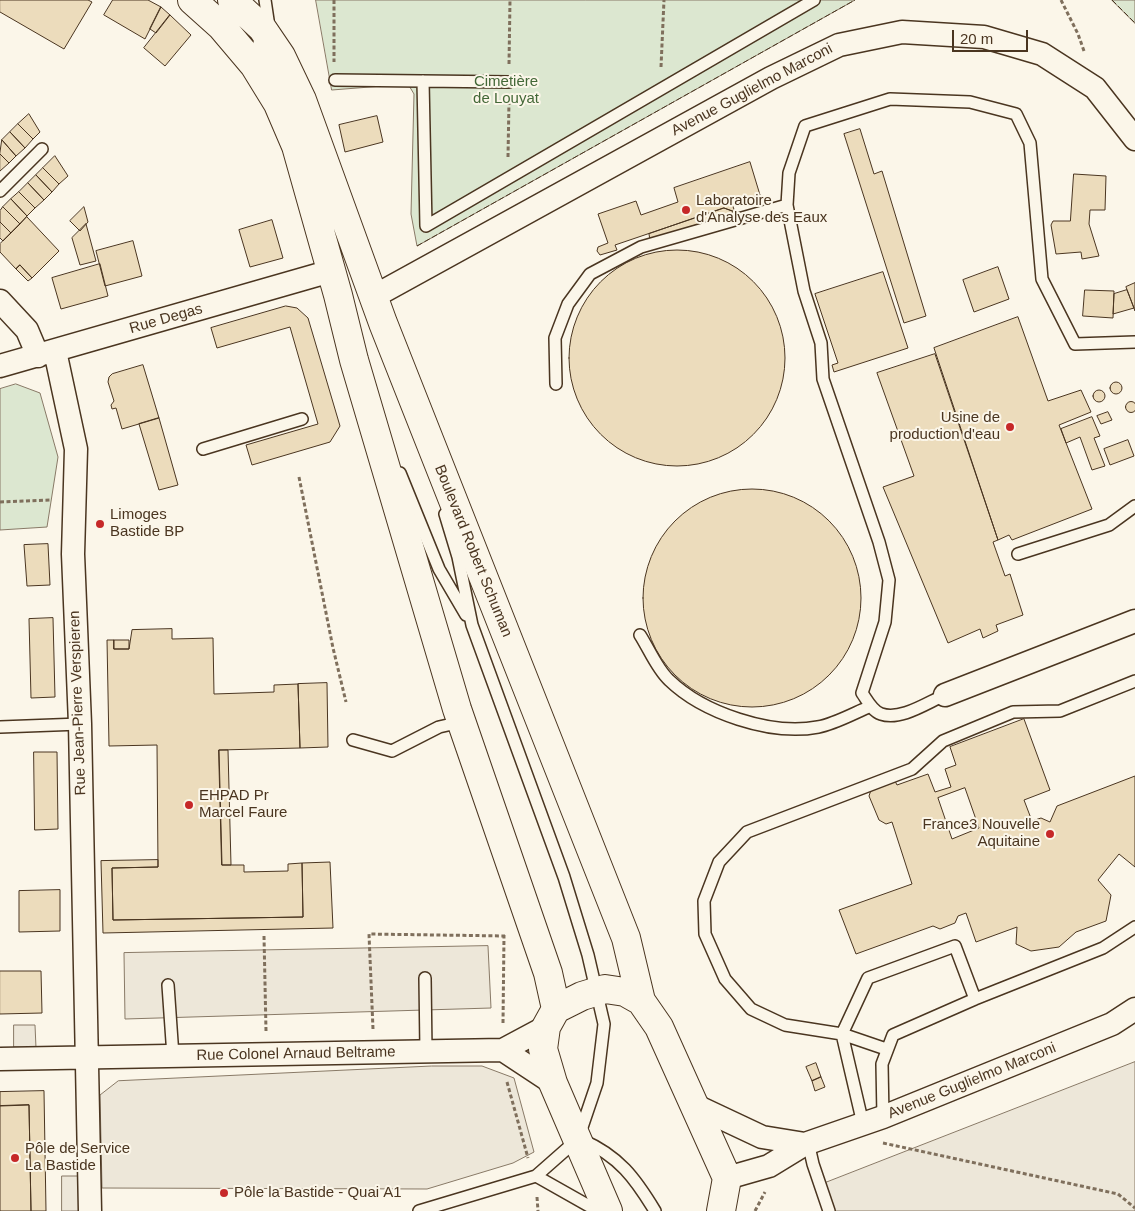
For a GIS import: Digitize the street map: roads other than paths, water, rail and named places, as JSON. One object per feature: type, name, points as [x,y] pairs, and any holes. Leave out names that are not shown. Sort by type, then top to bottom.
[{"type":"main road","points":[[192,0],[221,26],[254,65],[278,104],[296,146],[335,283],[354,360],[462,722],[548,973],[551,1018],[543,1049],[552,1083],[608,1211]]},
{"type":"main road","name":"Boulevard Robert Schuman","points":[[232,0],[262,28],[281,56],[302,100],[373,297],[626,938],[641,1002]]},
{"type":"main road","points":[[551,1018],[596,991],[625,992],[641,1002],[659,1027],[727,1178],[721,1211]]},
{"type":"street","name":"Avenue Guglielmo Marconi","points":[[373,297],[771,78],[839,45],[902,32],[984,37],[1042,54],[1095,88],[1135,139]]},
{"type":"street","name":"Rue Degas","points":[[0,366],[335,283]]},
{"type":"street","name":"Rue Jean-Pierre Verspieren","points":[[0,302],[27,330],[46,354],[76,449],[73,554],[80,724],[90,1211]]},
{"type":"street","points":[[945,695],[1135,620]]},
{"type":"street","name":"Avenue Guglielmo Marconi","points":[[727,1178],[769,1166],[807,1143],[873,1127],[1112,1024],[1135,1009]]},
{"type":"street","name":"Rue Colonel Arnaud Beltrame","points":[[0,1059],[503,1050],[551,1018]]},
{"type":"street","points":[[503,1050],[552,1083]]},
{"type":"street","name":"Avenue Guglielmo Marconi","points":[[694,1105],[762,1136],[807,1143]]},
{"type":"lane","points":[[254,65],[262,28],[268,20],[264,0]]},
{"type":"lane","points":[[423,81],[426,226],[813,0]]},
{"type":"lane","points":[[334,80],[509,82]]},
{"type":"lane","points":[[945,695],[901,714],[881,714],[871,706],[862,693],[885,622],[889,580],[824,380],[821,342],[804,291],[787,205],[789,173],[806,126],[890,100],[970,102],[1016,114],[1030,143],[1042,279],[1075,344],[1135,342]]},
{"type":"lane","points":[[0,191],[42,149]]},
{"type":"lane","points":[[556,384],[555,338],[568,304],[590,274],[641,247],[787,205]]},
{"type":"lane","points":[[354,360],[440,568],[472,625]]},
{"type":"lane","points":[[404,376],[458,557],[472,625],[564,877],[588,955],[604,1024],[597,1083],[578,1139],[536,1176],[419,1211]]},
{"type":"lane","points":[[203,449],[302,419]]},
{"type":"lane","points":[[1018,554],[1109,525],[1135,506]]},
{"type":"lane","points":[[640,635],[668,680],[696,700],[735,719],[782,729],[818,727],[871,706]]},
{"type":"lane","points":[[886,1049],[842,1034],[785,1024],[751,1009],[725,979],[705,934],[704,901],[719,862],[747,832],[912,769],[943,741],[1013,712],[1060,711],[1135,681]]},
{"type":"lane","points":[[353,740],[392,751],[439,727],[462,722]]},
{"type":"lane","points":[[0,727],[80,724]]},
{"type":"lane","points":[[873,1127],[882,1064],[886,1049],[893,1035],[975,999],[1102,948],[1135,927]]},
{"type":"lane","points":[[873,1127],[842,1034],[868,978],[955,946],[975,999]]},
{"type":"lane","points":[[425,978],[426,1051]]},
{"type":"lane","points":[[168,985],[173,1056]]},
{"type":"lane","points":[[578,1139],[601,1149],[635,1178],[655,1211]]},
{"type":"lane","points":[[807,1143],[829,1211]]},
{"type":"lane","points":[[536,1176],[598,1211]]},
{"type":"place","name":"Laboratoire d'Analyse des Eaux","points":[[686,210]]},
{"type":"place","name":"Usine de production d'eau","points":[[1010,427]]},
{"type":"place","name":"Limoges Bastide BP","points":[[100,524]]},
{"type":"place","name":"EHPAD Pr Marcel Faure","points":[[189,805]]},
{"type":"place","name":"France3 Nouvelle Aquitaine","points":[[1050,834]]},
{"type":"place","name":"Pôle de Service La Bastide","points":[[15,1158]]},
{"type":"place","name":"Pôle la Bastide - Quai A1","points":[[224,1193]]},
{"type":"park label","name":"Cimetière de Louyat","points":[[506,90]]}]
